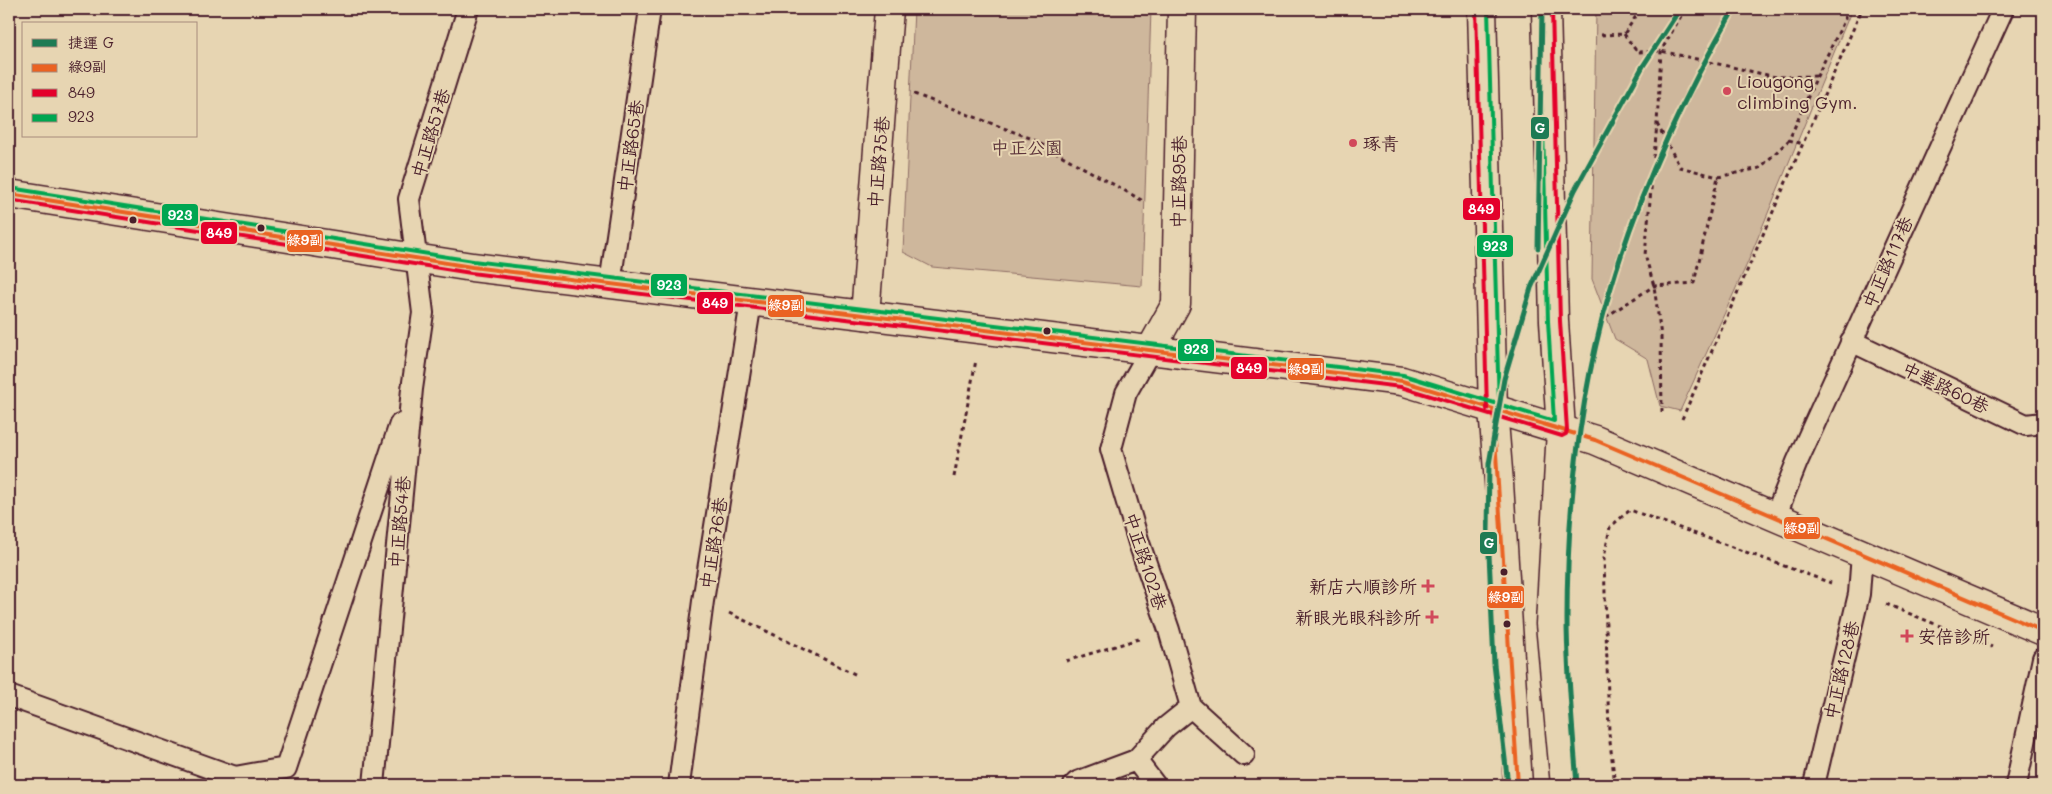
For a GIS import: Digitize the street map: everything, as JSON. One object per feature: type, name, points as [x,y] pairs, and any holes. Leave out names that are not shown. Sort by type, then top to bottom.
[{"type":"street","name":"中正路75巷","points":[[865,315],[889,9]]},
{"type":"street","name":"中正路95巷","points":[[1151,349],[1176,304],[1182,9]]},
{"type":"street","points":[[1482,9],[1493,409],[1500,484],[1518,785]]},
{"type":"street","points":[[1546,9],[1554,321],[1561,430],[1550,624],[1565,785]]},
{"type":"street","points":[[9,194],[416,259],[751,302],[1151,349],[1402,381],[1595,440],[2043,631]]},
{"type":"lane","name":"中正路57巷","points":[[416,259],[410,199],[468,9]]},
{"type":"lane","name":"中正路65巷","points":[[610,284],[650,9]]},
{"type":"lane","name":"中正路117巷","points":[[1775,517],[1851,341],[2003,9]]},
{"type":"lane","name":"中正路54巷","points":[[374,785],[412,389],[424,313],[416,259]]},
{"type":"lane","name":"中正路76巷","points":[[685,782],[703,601],[751,302]]},
{"type":"lane","name":"中華路60巷","points":[[1851,341],[2026,425],[2043,423]]},
{"type":"lane","name":"中正路102巷","points":[[1151,349],[1126,393],[1111,449],[1139,543],[1169,630],[1191,707]]},
{"type":"lane","points":[[9,696],[235,777],[286,768],[412,389]]},
{"type":"lane","name":"中正路128巷","points":[[1814,785],[1859,594],[1862,554]]},
{"type":"lane","points":[[2016,785],[2043,658]]},
{"type":"lane","points":[[1074,785],[1077,782],[1136,760],[1166,727],[1191,707],[1244,756]]},
{"type":"lane","points":[[1136,760],[1155,785]]},
{"type":"path","points":[[1624,34],[1641,9]]},
{"type":"path","points":[[1662,412],[1661,336],[1654,286],[1645,255],[1657,124],[1661,50],[1685,9]]},
{"type":"path","points":[[1657,124],[1680,167],[1718,177],[1760,168],[1788,140],[1845,19],[1845,9]]},
{"type":"path","points":[[1682,419],[1862,9]]},
{"type":"path","points":[[1601,35],[1624,34]]},
{"type":"path","points":[[1624,34],[1637,52],[1661,50],[1776,77],[1817,76]]},
{"type":"path","points":[[884,87],[910,92],[1030,138],[1145,202]]},
{"type":"path","points":[[1788,140],[1803,144]]},
{"type":"path","points":[[1599,321],[1654,286],[1694,283],[1718,177]]},
{"type":"path","points":[[954,477],[981,330]]},
{"type":"path","points":[[1614,785],[1609,733],[1604,558],[1610,526],[1630,510],[1859,594],[1995,648]]},
{"type":"path","points":[[703,601],[857,675]]},
{"type":"path","points":[[1066,661],[1169,630]]},
{"type":"green space","name":"中正公園","points":[[914,9],[1151,9],[1142,286],[932,267],[903,252]]},
{"type":"green space","points":[[1596,9],[1852,9],[1747,264],[1680,411],[1660,406],[1648,359],[1615,339],[1592,279]]},
{"type":"metro line","name":"G","points":[[1538,248],[1542,9]]},
{"type":"metro line","name":"G","points":[[1508,785],[1494,664],[1488,532],[1489,464],[1504,379],[1531,288],[1575,190],[1643,66],[1680,9]]},
{"type":"metro line","name":"G","points":[[1577,785],[1568,660],[1569,537],[1577,455],[1590,374],[1609,294],[1633,220],[1679,112],[1734,9]]},
{"type":"transit line","name":"849","points":[[1476,9],[1487,409]]},
{"type":"transit line","name":"923","points":[[1488,9],[1499,409]]},
{"type":"transit line","name":"923","points":[[10,188],[473,261],[1403,375],[1554,421],[1548,321],[1540,9]]},
{"type":"transit line","name":"849","points":[[9,200],[471,273],[1401,387],[1562,436],[1566,434],[1567,430],[1560,321],[1552,9]]},
{"type":"transit line","name":"綠9副","points":[[9,194],[472,267],[1402,381],[1595,440],[2043,631]]},
{"type":"transit line","name":"綠9副","points":[[1493,409],[1518,785]]},
{"type":"place","name":"Liougong climbing Gym.","points":[[1727,91]]},
{"type":"place","name":"琢青","points":[[1353,143]]},
{"type":"place","name":"新店六順診所","points":[[1428,586]]},
{"type":"place","name":"新眼光眼科診所","points":[[1432,617]]},
{"type":"place","name":"安倍診所","points":[[1907,636]]}]
